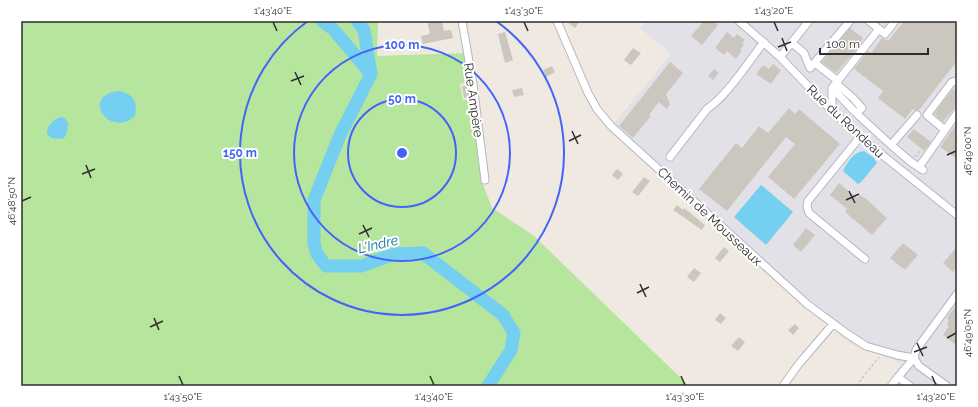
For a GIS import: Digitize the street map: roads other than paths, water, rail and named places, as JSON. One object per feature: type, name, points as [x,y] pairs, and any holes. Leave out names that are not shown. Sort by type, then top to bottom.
[{"type":"street","name":"Rue Ampère","points":[[462,21],[473,84],[485,180]]},
{"type":"street","name":"Chemin de Mousseaux","points":[[557,21],[588,93],[597,109],[611,126],[768,270],[833,324],[866,346],[914,358]]},
{"type":"street","name":"Rue du Rondeau","points":[[738,21],[780,57],[832,111],[860,137],[957,215]]},
{"type":"street","points":[[780,57],[809,21]]},
{"type":"street","points":[[792,42],[804,53],[810,68],[850,21]]},
{"type":"street","points":[[869,21],[885,34],[895,21]]},
{"type":"street","points":[[832,111],[835,84],[879,29]]},
{"type":"street","points":[[670,157],[707,109],[724,93],[764,42]]},
{"type":"street","points":[[815,63],[835,84],[853,98],[862,108],[856,113],[891,145],[921,168],[957,113]]},
{"type":"street","points":[[945,130],[928,115],[952,82],[957,82]]},
{"type":"street","points":[[891,145],[917,115]]},
{"type":"street","points":[[860,137],[808,201],[807,206],[809,213],[865,259]]},
{"type":"street","points":[[891,386],[914,358],[916,350],[957,294]]},
{"type":"street","points":[[783,386],[798,365],[833,324]]},
{"type":"street","points":[[914,358],[919,366],[938,383],[947,386]]},
{"type":"street","points":[[898,377],[910,386]]},
{"type":"water","points":[[118,91],[131,96],[136,106],[135,116],[125,122],[108,120],[102,114],[100,107],[101,100],[107,94]]},
{"type":"water","points":[[61,117],[65,118],[68,123],[67,133],[64,138],[56,139],[50,137],[47,131],[51,123]]},
{"type":"water","points":[[864,151],[874,158],[877,163],[858,184],[843,171],[854,155]]},
{"type":"water","points":[[761,185],[793,212],[766,245],[734,217]]},
{"type":"waterway","points":[[322,21],[333,29],[371,74]]},
{"type":"waterway","name":"L'Indre","points":[[357,21],[364,30],[371,74],[340,135],[314,200],[314,244],[317,254],[326,266],[362,266],[394,254],[423,253],[503,315],[514,333],[511,350],[488,386]]}]
